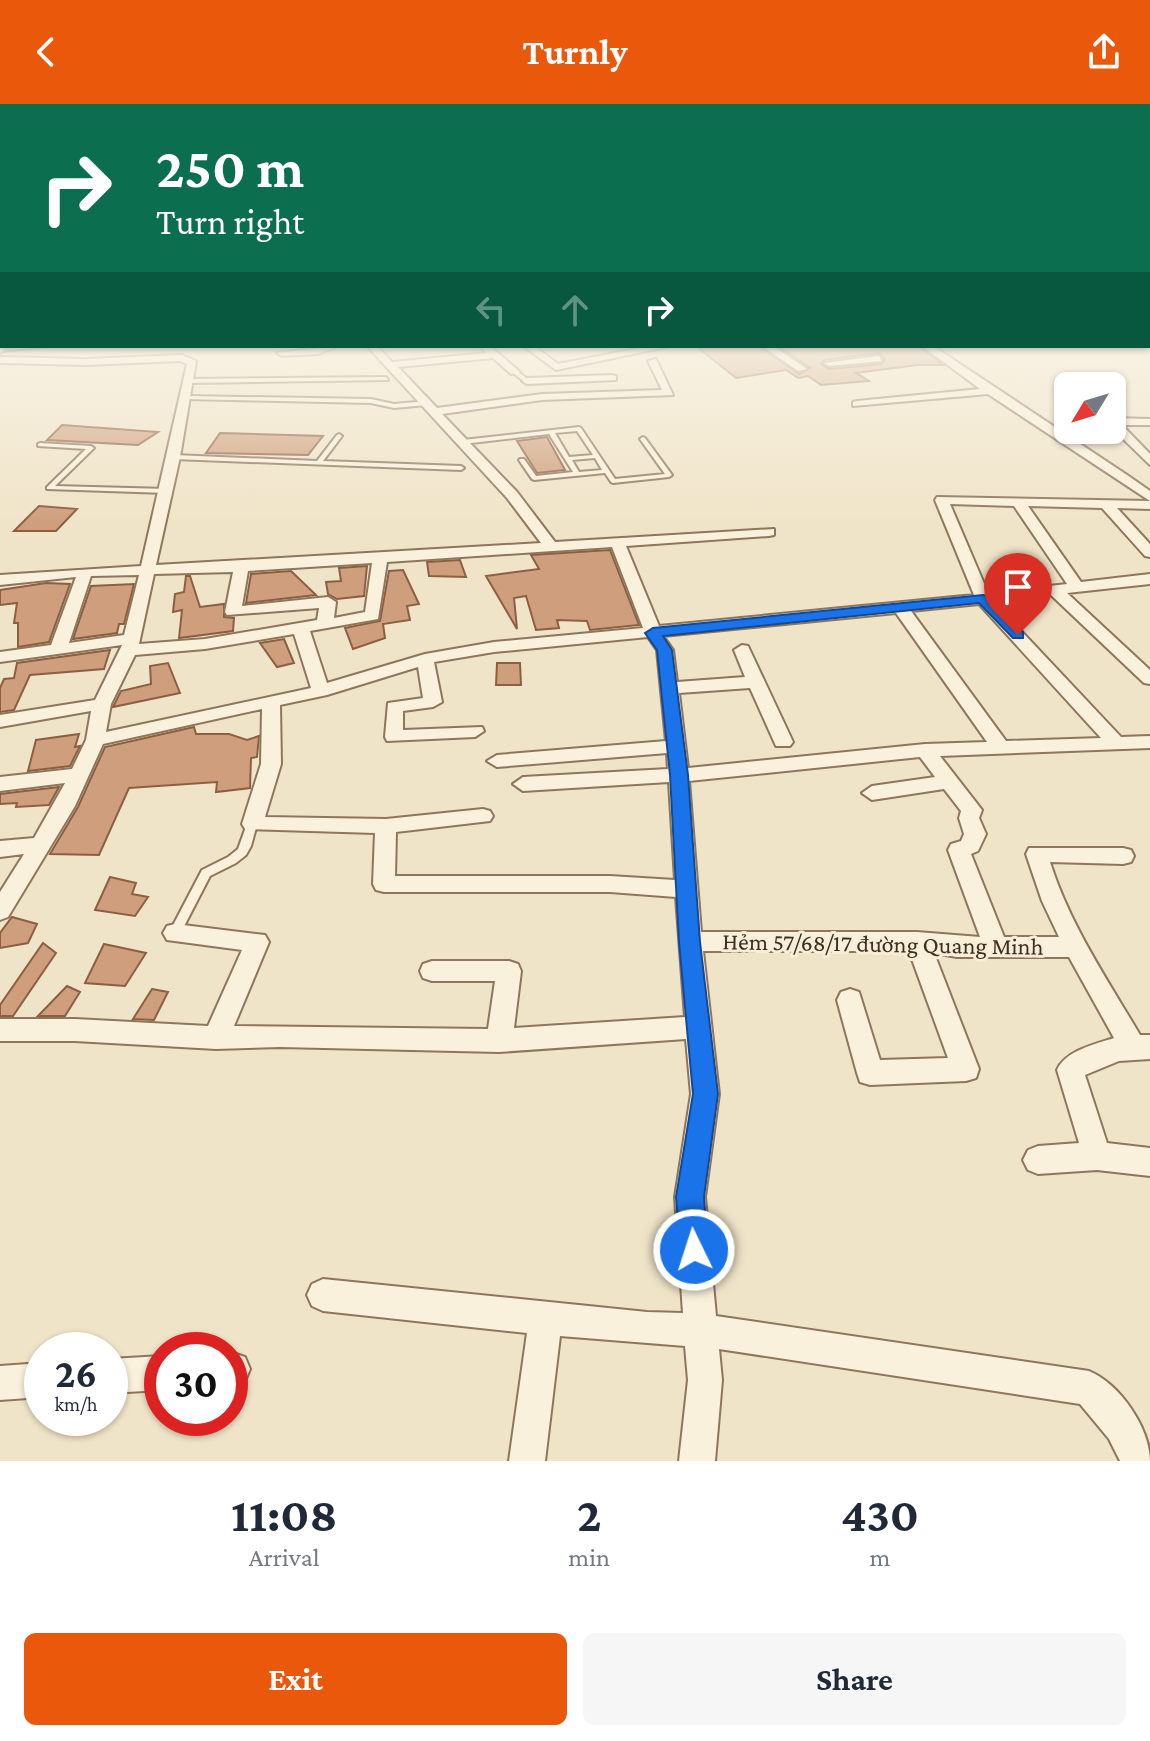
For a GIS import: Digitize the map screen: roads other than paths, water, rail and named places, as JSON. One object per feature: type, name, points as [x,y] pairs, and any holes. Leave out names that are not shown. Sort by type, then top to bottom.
[{"type":"street","points":[[419,395],[512,495],[551,547]]},
{"type":"street","points":[[430,408],[595,395]]},
{"type":"street","points":[[857,404],[944,395]]},
{"type":"street","points":[[994,395],[1082,449],[1150,497]]},
{"type":"street","points":[[0,911],[80,775],[95,740],[102,704],[130,645],[167,491],[185,398]]},
{"type":"street","points":[[1126,421],[1150,422]]},
{"type":"street","points":[[1126,436],[1150,461]]},
{"type":"street","points":[[1116,743],[983,599],[942,500],[1150,505]]},
{"type":"street","points":[[1019,503],[1077,588]]},
{"type":"street","points":[[1106,504],[1150,553]]},
{"type":"street","points":[[0,580],[85,572],[241,567],[769,532]]},
{"type":"street","points":[[618,543],[653,633],[665,650],[679,775],[690,942],[705,1094],[690,1197],[705,1380],[697,1461]]},
{"type":"street","points":[[0,657],[58,649],[205,644],[372,616],[380,558]]},
{"type":"street","points":[[241,567],[233,612],[328,602],[325,624]]},
{"type":"street","points":[[58,649],[85,572]]},
{"type":"street","points":[[95,740],[321,691],[425,659],[494,647],[900,608],[1142,580],[1150,596]]},
{"type":"street","points":[[1056,591],[1150,679]]},
{"type":"street","points":[[900,608],[999,745]]},
{"type":"street","points":[[301,630],[321,691]]},
{"type":"street","points":[[742,650],[783,742]]},
{"type":"street","points":[[425,659],[433,702],[394,707],[394,737],[475,731]]},
{"type":"street","points":[[669,688],[756,682]]},
{"type":"street","points":[[271,702],[274,748],[264,797],[252,824],[386,826],[483,816]]},
{"type":"street","points":[[0,721],[102,704]]},
{"type":"street","points":[[523,784],[679,775],[999,745],[1150,742]]},
{"type":"street","points":[[497,761],[675,746]]},
{"type":"street","points":[[925,750],[972,810],[969,818],[975,834],[970,846],[959,850],[996,947]]},
{"type":"street","points":[[0,784],[80,775]]},
{"type":"street","points":[[872,793],[950,781]]},
{"type":"street","points":[[386,826],[384,884],[610,884],[688,889]]},
{"type":"street","points":[[0,849],[41,845]]},
{"type":"street","name":"Hẻm 57/68/17 đường Quang Minh","points":[[1123,856],[1037,854],[1042,874],[1077,947],[1141,1046]]},
{"type":"street","points":[[175,933],[257,942],[216,1038]]},
{"type":"street","points":[[850,1000],[870,1073],[966,1069],[917,941]]},
{"type":"street","name":"Hẻm 57/68/17 đường Quang Minh","points":[[690,942],[917,941],[957,947],[1077,947]]},
{"type":"street","points":[[432,971],[509,971],[499,1041]]},
{"type":"street","points":[[0,1030],[75,1030],[216,1038],[280,1036],[499,1041],[697,1027]]},
{"type":"street","points":[[1097,1156],[1070,1070],[1087,1059],[1141,1046]]},
{"type":"street","points":[[1038,1160],[1097,1156],[1150,1162]]},
{"type":"street","points":[[323,1295],[647,1329],[700,1330],[1089,1388],[1122,1426],[1139,1461]]},
{"type":"street","points":[[527,1461],[546,1318]]},
{"type":"street","points":[[0,1383],[24,1381]]},
{"type":"lane","points":[[185,398],[371,401],[430,408]]},
{"type":"lane","points":[[463,442],[579,429],[613,481],[669,475],[643,439]]},
{"type":"lane","points":[[551,432],[577,474]]},
{"type":"lane","points":[[320,461],[339,436]]},
{"type":"lane","points":[[40,445],[91,448],[49,488],[167,491]]},
{"type":"lane","points":[[567,459],[597,456]]},
{"type":"lane","points":[[174,457],[461,468]]},
{"type":"lane","points":[[522,460],[533,478],[607,471]]},
{"type":"lane","points":[[175,933],[206,873],[233,862],[247,849],[252,824]]}]
